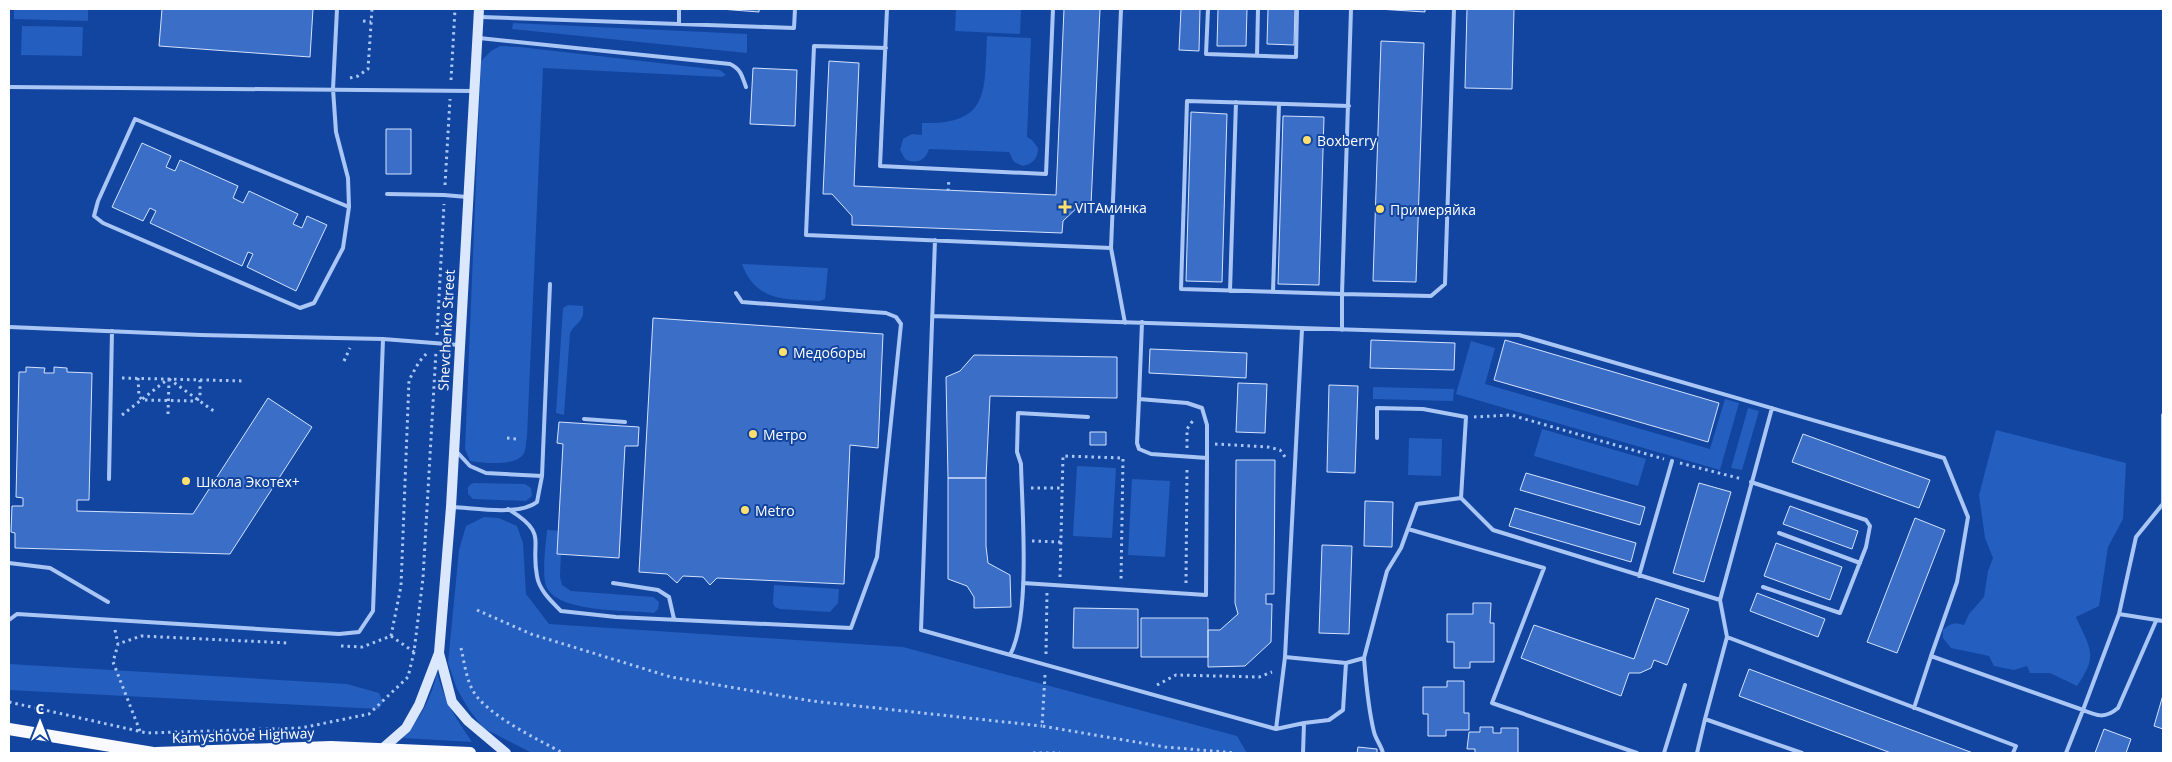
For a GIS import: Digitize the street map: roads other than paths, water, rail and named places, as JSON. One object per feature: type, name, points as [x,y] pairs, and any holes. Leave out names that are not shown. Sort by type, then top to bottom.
[{"type":"main road","name":"Shevchenko Street","points":[[382,749],[406,728],[419,705],[439,653],[451,507],[478,13]]},
{"type":"main road","name":"Shevchenko Street","points":[[439,653],[452,702],[468,721],[506,753]]},
{"type":"main road","name":"Kamyshovoe Highway","points":[[9,729],[154,753],[382,749],[470,753]]},
{"type":"lane","points":[[338,9],[333,89],[336,132],[348,178],[349,207],[343,248],[314,304],[300,308],[103,222],[94,216],[98,202],[136,119],[349,207]]},
{"type":"lane","points":[[678,24],[679,9]]},
{"type":"lane","points":[[478,13],[678,24],[794,28],[795,9]]},
{"type":"lane","points":[[887,9],[880,166],[1046,174],[1053,9]]},
{"type":"lane","points":[[1121,9],[1110,248],[1125,323]]},
{"type":"lane","points":[[1208,9],[1206,54],[1296,57],[1297,9]]},
{"type":"lane","points":[[1256,56],[1258,9]]},
{"type":"lane","points":[[1342,330],[1352,9]]},
{"type":"lane","points":[[1348,106],[1187,101],[1181,289],[1431,296],[1445,284],[1454,9]]},
{"type":"lane","points":[[477,38],[730,64],[737,67],[741,72],[746,87]]},
{"type":"lane","points":[[886,48],[814,46],[806,235],[1110,248]]},
{"type":"lane","points":[[9,87],[473,91]]},
{"type":"lane","points":[[1230,291],[1236,102]]},
{"type":"lane","points":[[1273,292],[1278,104]]},
{"type":"lane","points":[[387,194],[467,197]]},
{"type":"lane","points":[[935,240],[921,630],[1276,729],[1304,722],[1329,720],[1343,710],[1346,663]]},
{"type":"lane","points":[[451,507],[508,510],[525,508],[537,502],[542,476],[550,284]]},
{"type":"lane","points":[[508,510],[526,520],[533,529],[536,541],[537,576],[544,593],[561,611],[616,617],[851,628],[877,557],[901,324],[896,317],[886,313],[742,302],[736,294]]},
{"type":"lane","points":[[932,316],[1302,329],[1519,334],[1944,458],[1968,517],[1957,582],[1914,708]]},
{"type":"lane","points":[[1142,322],[1137,443],[1139,449],[1151,454],[1207,458]]},
{"type":"lane","points":[[9,327],[383,339],[459,345]]},
{"type":"lane","points":[[1276,729],[1285,657],[1302,329]]},
{"type":"lane","points":[[109,479],[112,331]]},
{"type":"lane","points":[[9,620],[17,614],[339,634],[359,632],[373,611],[383,339]]},
{"type":"lane","points":[[1023,583],[1206,595],[1206,416],[1202,408],[1187,403],[1139,399]]},
{"type":"lane","points":[[1377,438],[1377,408],[1423,409],[1466,418],[1461,498],[1493,530],[1720,600]]},
{"type":"lane","points":[[1697,753],[1727,637],[1720,600],[1772,408]]},
{"type":"lane","points":[[1010,655],[1016,643],[1023,583],[1022,464],[1017,452],[1018,413],[1088,418]]},
{"type":"lane","points":[[2066,753],[2119,614],[2136,537],[2163,506],[2163,415]]},
{"type":"lane","points":[[584,419],[625,422]]},
{"type":"lane","points":[[453,448],[470,466],[486,473],[542,476]]},
{"type":"lane","points":[[1639,576],[1672,461]]},
{"type":"lane","points":[[1751,482],[1866,520],[1870,526],[1866,547],[1840,613],[1763,586]]},
{"type":"lane","points":[[1383,753],[1375,735],[1369,709],[1364,658],[1387,571],[1401,548],[1417,504],[1461,498]]},
{"type":"lane","points":[[1408,529],[1544,568],[1492,703],[1636,753]]},
{"type":"lane","points":[[1779,533],[1860,562]]},
{"type":"lane","points":[[9,563],[50,568],[108,602]]},
{"type":"lane","points":[[613,583],[658,590],[669,597],[674,619]]},
{"type":"lane","points":[[2119,614],[2163,621]]},
{"type":"lane","points":[[1931,656],[2099,717],[2110,715],[2118,708],[2156,620]]},
{"type":"lane","points":[[1727,637],[2016,746],[2014,753]]},
{"type":"lane","points":[[1285,657],[1346,663],[1364,658]]},
{"type":"lane","points":[[1664,753],[1685,685]]},
{"type":"lane","points":[[1705,719],[1802,753]]},
{"type":"lane","points":[[1303,753],[1304,722]]},
{"type":"place","name":"Boxberry","points":[[1307,140]]},
{"type":"place","name":"VITAминка","points":[[1065,207]]},
{"type":"place","name":"Примеряйка","points":[[1380,209]]},
{"type":"place","name":"Медоборы","points":[[783,352]]},
{"type":"place","name":"Метро","points":[[753,434]]},
{"type":"place","name":"Школа Экотех+","points":[[186,481]]},
{"type":"place","name":"Metro","points":[[745,510]]}]
